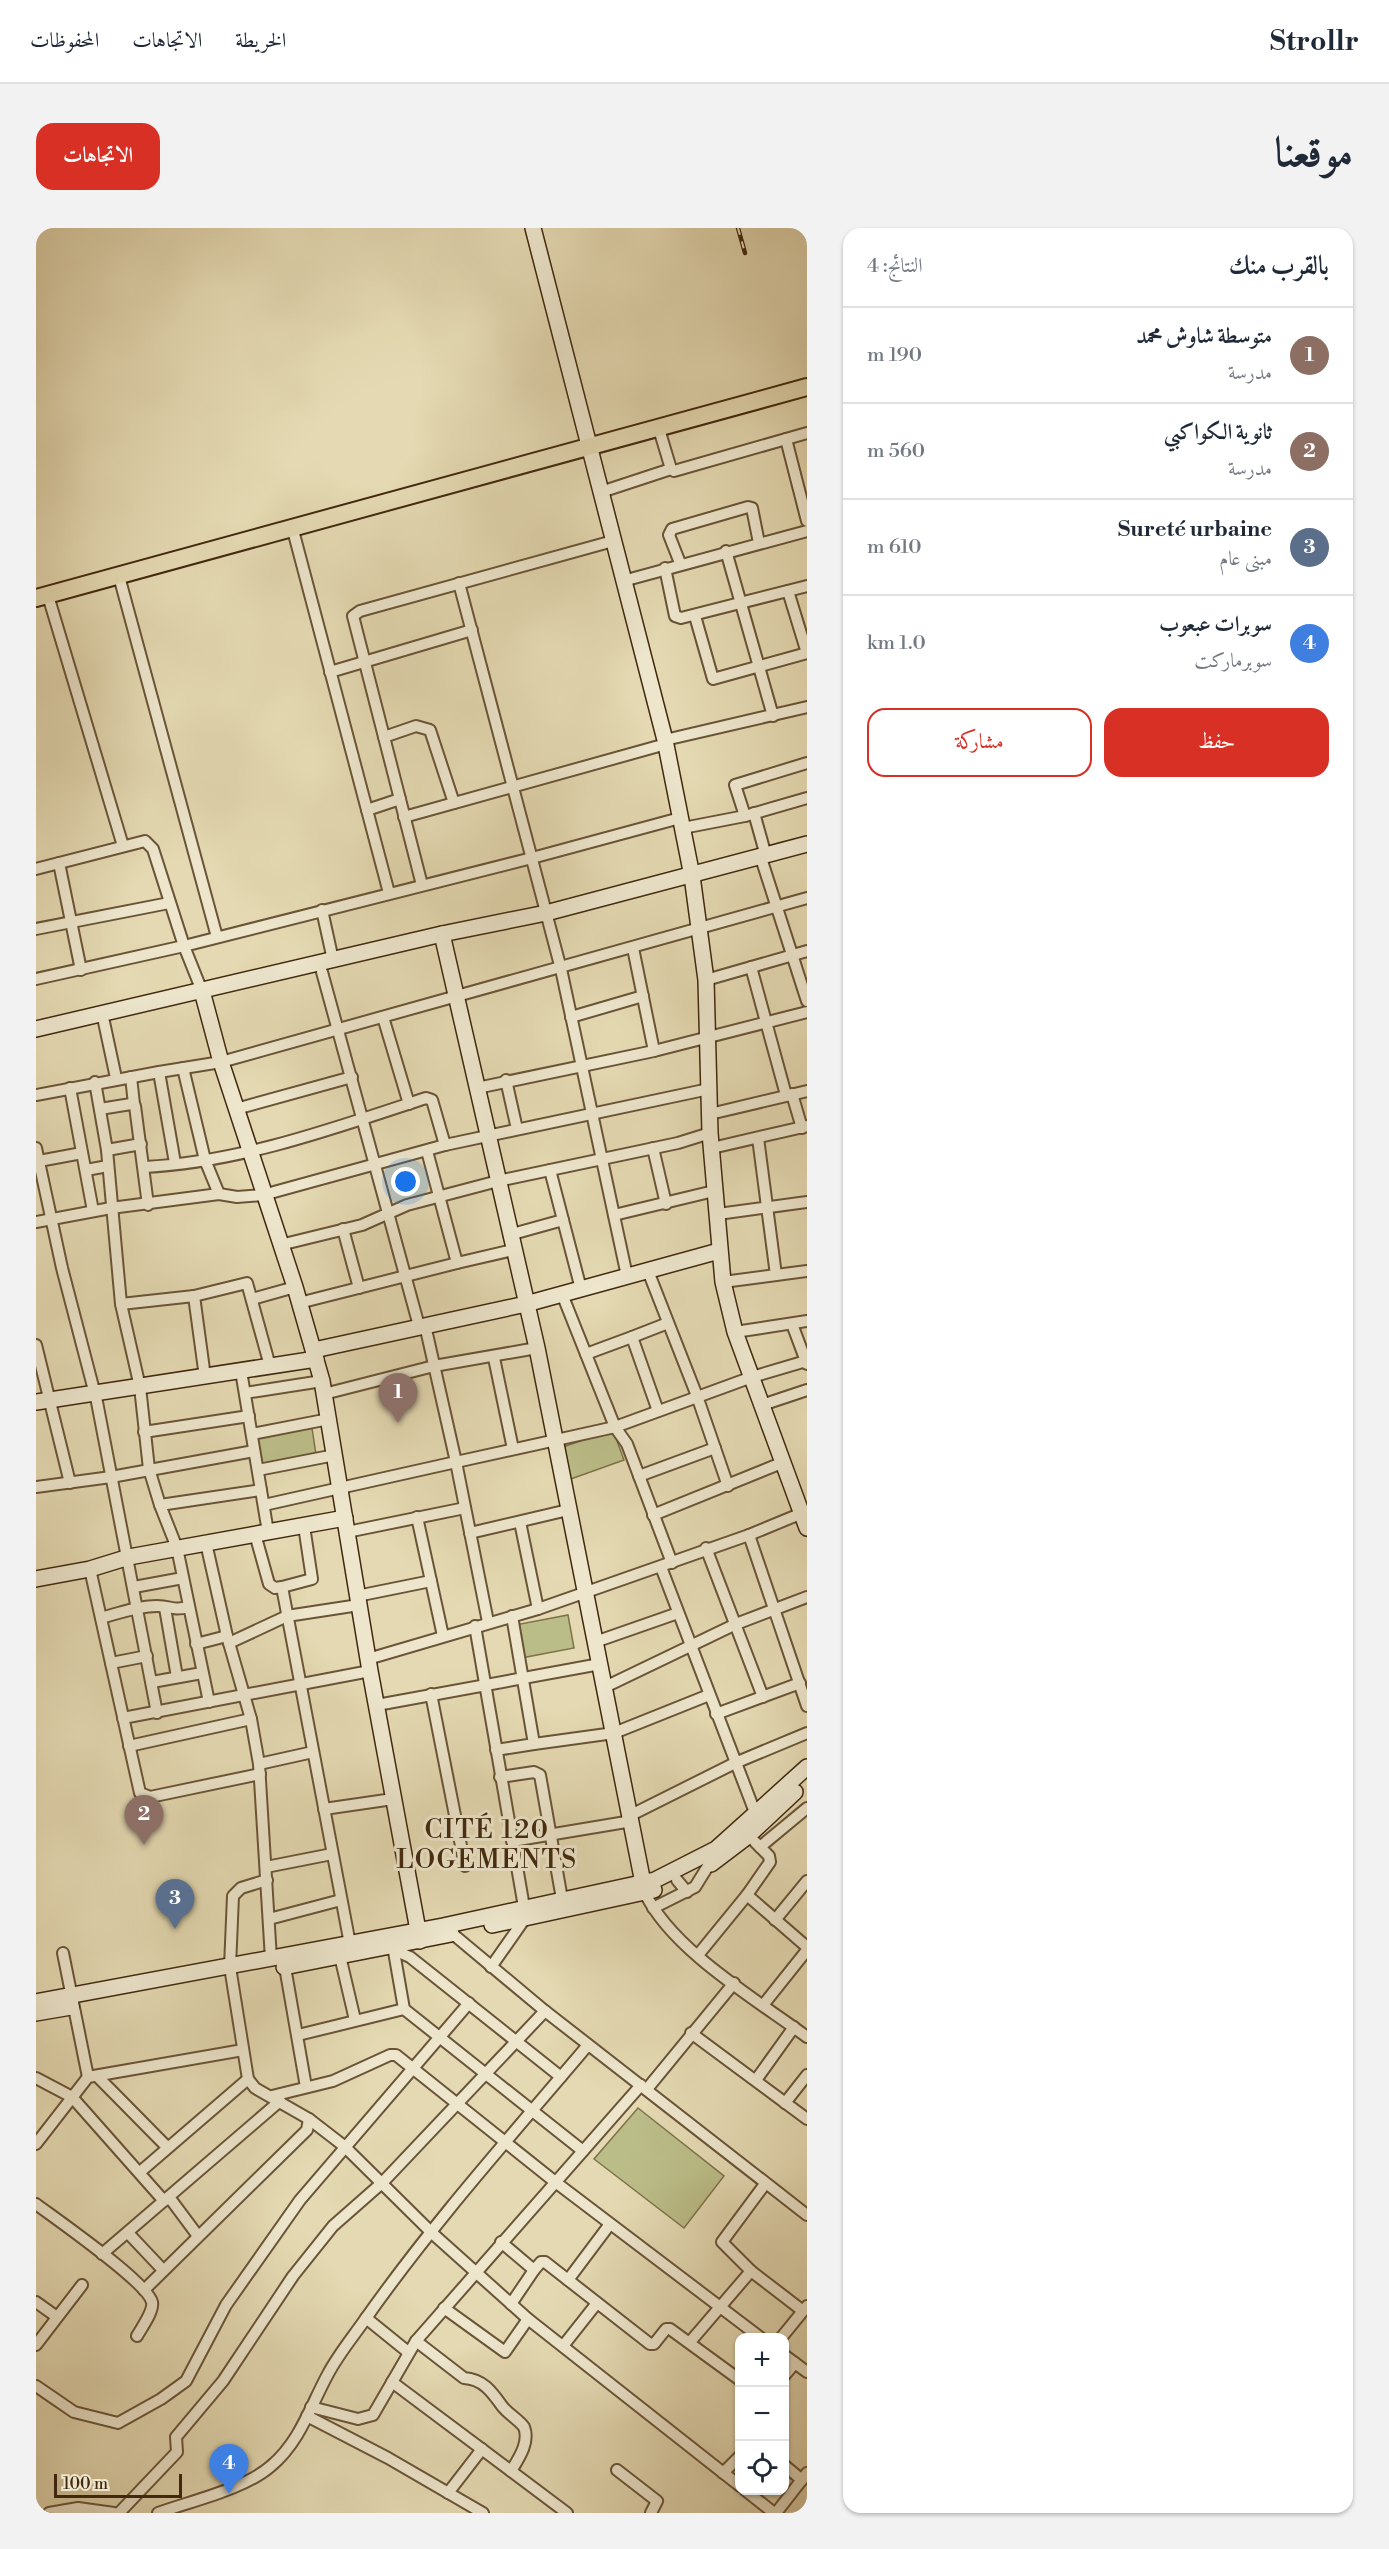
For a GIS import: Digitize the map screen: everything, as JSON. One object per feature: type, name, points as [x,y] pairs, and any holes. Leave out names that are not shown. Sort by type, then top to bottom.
[{"type":"main road","points":[[40,600],[294,534],[591,452],[807,387]]},
{"type":"main road","points":[[660,432],[807,394]]},
{"type":"main road","points":[[40,600],[591,452]]},
{"type":"street","points":[[533,228],[666,742],[692,876],[706,980],[711,1140],[723,1282],[735,1332],[804,1512],[807,1528]]},
{"type":"street","points":[[660,432],[671,469]]},
{"type":"street","points":[[601,492],[671,469],[674,471],[807,433]]},
{"type":"street","points":[[786,439],[807,521]]},
{"type":"street","points":[[680,563],[669,535],[672,529],[748,507],[752,508],[759,543]]},
{"type":"street","points":[[623,581],[680,563],[807,531]]},
{"type":"street","points":[[294,534],[389,893]]},
{"type":"street","points":[[422,885],[352,619],[356,613],[613,541]]},
{"type":"street","points":[[726,551],[773,716]]},
{"type":"street","points":[[665,568],[675,616],[681,618],[807,586]]},
{"type":"street","points":[[120,580],[217,937]]},
{"type":"street","points":[[459,583],[561,969],[627,1276]]},
{"type":"street","points":[[695,616],[713,679],[807,653],[788,591]]},
{"type":"street","points":[[40,600],[123,846]]},
{"type":"street","points":[[330,672],[471,630]]},
{"type":"street","points":[[404,817],[666,742],[807,708]]},
{"type":"street","points":[[384,737],[416,726],[430,730],[454,803]]},
{"type":"street","points":[[807,762],[735,785],[749,814],[764,857],[777,907],[807,1001]]},
{"type":"street","points":[[36,979],[184,946],[531,858],[681,823],[749,814],[807,798]]},
{"type":"street","points":[[367,810],[400,799]]},
{"type":"street","points":[[36,869],[145,841],[150,845],[203,995],[249,1151],[295,1287],[323,1387],[369,1665],[419,1936]]},
{"type":"street","points":[[36,1037],[104,1022],[333,960],[546,914],[807,844]]},
{"type":"street","points":[[59,863],[73,922],[81,970]]},
{"type":"street","points":[[36,1095],[116,1078],[221,1062],[455,995],[561,969],[807,898]]},
{"type":"street","points":[[36,929],[169,903]]},
{"type":"street","points":[[322,910],[333,960]]},
{"type":"street","points":[[36,1029],[322,972],[442,937]]},
{"type":"street","points":[[442,937],[537,1348],[644,1888],[653,1908],[679,1938],[734,1983],[802,2030],[756,2080]]},
{"type":"street","points":[[633,948],[654,1051]]},
{"type":"street","points":[[706,980],[807,951]]},
{"type":"street","points":[[280,1245],[363,1225],[387,1212],[498,1181],[653,1148],[711,1140],[758,1138],[804,1127],[789,1095],[751,967]]},
{"type":"street","points":[[322,972],[387,1212],[434,1366],[488,1622]]},
{"type":"street","points":[[571,1017],[643,996]]},
{"type":"street","points":[[477,1088],[506,1080],[654,1051],[807,1012]]},
{"type":"street","points":[[383,1017],[409,1104]]},
{"type":"street","points":[[104,1022],[116,1078]]},
{"type":"street","points":[[183,1068],[205,1160],[219,1194]]},
{"type":"street","points":[[159,1072],[175,1163]]},
{"type":"street","points":[[132,1077],[148,1205]]},
{"type":"street","points":[[236,1109],[352,1077]]},
{"type":"street","points":[[506,1080],[517,1129]]},
{"type":"street","points":[[95,1082],[107,1150],[121,1304],[140,1387],[149,1469],[177,1548],[209,1702]]},
{"type":"street","points":[[70,1088],[93,1211]]},
{"type":"street","points":[[36,1222],[111,1208],[219,1194],[237,1197],[263,1195],[445,1145],[709,1089]]},
{"type":"street","points":[[710,1114],[807,1091]]},
{"type":"street","points":[[145,1167],[205,1160],[249,1151],[363,1120],[426,1098],[432,1100],[445,1145]]},
{"type":"street","points":[[100,1109],[134,1104]]},
{"type":"street","points":[[758,1138],[776,1275]]},
{"type":"street","points":[[107,1150],[141,1144]]},
{"type":"street","points":[[36,1148],[62,1268],[95,1394],[158,1713]]},
{"type":"street","points":[[653,1148],[666,1204]]},
{"type":"street","points":[[427,1151],[457,1263]]},
{"type":"street","points":[[39,1161],[82,1153]]},
{"type":"street","points":[[86,1170],[108,1166]]},
{"type":"street","points":[[550,1170],[581,1288]]},
{"type":"street","points":[[614,1215],[714,1191]]},
{"type":"street","points":[[718,1214],[807,1202]]},
{"type":"street","points":[[299,1303],[457,1263],[563,1220]]},
{"type":"street","points":[[343,1229],[359,1288]]},
{"type":"street","points":[[44,1401],[270,1366],[422,1325],[526,1304],[719,1251]]},
{"type":"street","points":[[648,1271],[697,1396],[728,1485]]},
{"type":"street","points":[[723,1282],[807,1271]]},
{"type":"street","points":[[121,1304],[194,1296],[247,1283],[270,1366]]},
{"type":"street","points":[[252,1299],[295,1287]]},
{"type":"street","points":[[562,1294],[615,1427],[627,1444],[639,1476],[653,1515],[678,1612],[756,1815]]},
{"type":"street","points":[[194,1296],[205,1377]]},
{"type":"street","points":[[735,1332],[807,1321]]},
{"type":"street","points":[[586,1354],[668,1323]]},
{"type":"street","points":[[264,1505],[615,1427],[752,1377],[807,1362],[792,1324]]},
{"type":"street","points":[[632,1338],[658,1411]]},
{"type":"street","points":[[36,1345],[44,1401],[70,1483]]},
{"type":"street","points":[[244,1393],[323,1387],[434,1366],[494,1358],[537,1348]]},
{"type":"street","points":[[494,1358],[513,1449]]},
{"type":"street","points":[[241,1371],[264,1505],[261,1533],[269,1584],[275,1588],[312,1579],[304,1526]]},
{"type":"street","points":[[762,1405],[807,1390]]},
{"type":"street","points":[[144,1432],[249,1416]]},
{"type":"street","points":[[252,1434],[329,1419]]},
{"type":"street","points":[[639,1476],[715,1448]]},
{"type":"street","points":[[36,1486],[111,1478],[254,1450]]},
{"type":"street","points":[[258,1470],[335,1455]]},
{"type":"street","points":[[653,1515],[783,1462]]},
{"type":"street","points":[[160,1505],[261,1490]]},
{"type":"street","points":[[36,1579],[90,1569],[129,1557],[261,1533],[304,1526],[346,1525],[417,1517],[465,1508]]},
{"type":"street","points":[[470,1533],[568,1510]]},
{"type":"street","points":[[123,1718],[300,1684],[369,1665],[443,1636],[538,1609],[666,1565],[804,1512]]},
{"type":"street","points":[[417,1517],[443,1636]]},
{"type":"street","points":[[520,1522],[538,1609]]},
{"type":"street","points":[[749,1535],[807,1706]]},
{"type":"street","points":[[206,1543],[228,1639],[251,1719],[260,1769],[271,1959]]},
{"type":"street","points":[[706,1548],[763,1697]]},
{"type":"street","points":[[90,1569],[138,1789],[146,1797],[260,1769],[313,1752]]},
{"type":"street","points":[[134,1587],[183,1578]]},
{"type":"street","points":[[196,1644],[228,1639],[287,1616],[431,1581]]},
{"type":"street","points":[[282,1587],[350,1944]]},
{"type":"street","points":[[605,1687],[736,1624],[807,1596]]},
{"type":"street","points":[[101,1618],[138,1608],[173,1610],[189,1607]]},
{"type":"street","points":[[165,1608],[177,1677]]},
{"type":"street","points":[[595,1642],[678,1612]]},
{"type":"street","points":[[512,1617],[534,1744]]},
{"type":"street","points":[[475,1626],[525,1912]]},
{"type":"street","points":[[111,1663],[147,1656]]},
{"type":"street","points":[[377,1706],[600,1664]]},
{"type":"street","points":[[152,1683],[202,1674]]},
{"type":"street","points":[[716,1714],[800,1683]]},
{"type":"street","points":[[431,1694],[465,1866]]},
{"type":"street","points":[[496,1750],[614,1733],[709,1695]]},
{"type":"street","points":[[129,1746],[251,1719]]},
{"type":"street","points":[[512,1841],[631,1818],[735,1763],[807,1733]]},
{"type":"street","points":[[230,1972],[271,1959],[350,1944],[419,1936],[644,1888],[700,1859],[756,1815],[807,1767]]},
{"type":"street","points":[[500,1777],[534,1772],[540,1775],[562,1899]]},
{"type":"street","points":[[653,1908],[748,1836],[807,1781]]},
{"type":"street","points":[[324,1809],[393,1799]]},
{"type":"street","points":[[760,1847],[807,1808]]},
{"type":"street","points":[[698,1955],[747,1895],[770,1862],[769,1856],[748,1836]]},
{"type":"street","points":[[266,1867],[332,1854]]},
{"type":"street","points":[[267,1880],[241,1888],[233,1896],[230,1972],[248,2079],[255,2088],[309,2119],[344,2146],[383,2182],[432,2233],[528,2319],[735,2482]]},
{"type":"street","points":[[775,1920],[807,1881]]},
{"type":"street","points":[[491,1967],[525,1912],[562,1899],[644,1888],[682,1886]]},
{"type":"street","points":[[747,1895],[807,1948],[764,2004]]},
{"type":"street","points":[[269,1919],[341,1900]]},
{"type":"street","points":[[447,1930],[545,2011],[807,2215]]},
{"type":"street","points":[[36,2013],[75,2001],[230,1972],[285,1966],[394,1948],[419,1936]]},
{"type":"street","points":[[394,1948],[410,1957],[561,2077]]},
{"type":"street","points":[[394,1948],[404,2009],[583,2151]]},
{"type":"street","points":[[63,1953],[93,2076],[167,2147]]},
{"type":"street","points":[[340,1956],[355,2019]]},
{"type":"street","points":[[285,1966],[306,2087]]},
{"type":"street","points":[[309,2412],[358,2419],[369,2418],[416,2341],[554,2181],[644,2087],[734,1983]]},
{"type":"street","points":[[36,2002],[75,2001]]},
{"type":"street","points":[[36,2386],[75,2412],[118,2423],[180,2387],[232,2296],[300,2200],[469,2003]]},
{"type":"street","points":[[298,2035],[355,2019],[404,2009]]},
{"type":"street","points":[[119,2513],[177,2452],[176,2437],[223,2381],[293,2276],[333,2226],[383,2182],[545,2011]]},
{"type":"street","points":[[691,2033],[807,2119]]},
{"type":"street","points":[[158,2513],[261,2473],[282,2456],[309,2412],[329,2372],[366,2318],[505,2142],[588,2045]]},
{"type":"street","points":[[36,2144],[72,2097],[93,2076],[243,2050]]},
{"type":"street","points":[[102,2254],[129,2234],[276,2098],[342,2077],[393,2055],[610,2224],[756,2333]]},
{"type":"street","points":[[785,2103],[807,2075]]},
{"type":"street","points":[[140,2172],[248,2079]]},
{"type":"street","points":[[36,2093],[40,2081],[72,2097],[198,2236]]},
{"type":"street","points":[[144,2290],[307,2130],[309,2119]]},
{"type":"street","points":[[765,2184],[722,2242],[751,2271],[805,2308],[784,2333]]},
{"type":"street","points":[[36,2204],[102,2254],[144,2290],[152,2301],[151,2309],[137,2336]]},
{"type":"street","points":[[568,2280],[610,2224]]},
{"type":"street","points":[[129,2234],[163,2270]]},
{"type":"street","points":[[501,2242],[534,2270]]},
{"type":"street","points":[[511,2304],[534,2270],[541,2262],[545,2262],[650,2344],[654,2344],[669,2328],[735,2376]]},
{"type":"street","points":[[690,2342],[751,2271]]},
{"type":"street","points":[[36,2345],[82,2285]]},
{"type":"street","points":[[36,2302],[57,2317]]},
{"type":"street","points":[[563,2346],[597,2303]]},
{"type":"street","points":[[444,2308],[504,2352],[508,2351],[528,2319]]},
{"type":"street","points":[[366,2318],[408,2352]]},
{"type":"street","points":[[416,2341],[464,2378],[472,2378],[496,2394],[503,2408],[523,2425],[526,2430],[522,2452],[511,2471]]},
{"type":"street","points":[[789,2359],[807,2372]]},
{"type":"street","points":[[789,2370],[795,2363]]},
{"type":"street","points":[[392,2382],[567,2513]]},
{"type":"street","points":[[309,2412],[483,2513]]},
{"type":"street","points":[[448,2493],[482,2449]]},
{"type":"street","points":[[723,2473],[735,2461]]},
{"type":"street","points":[[752,2495],[775,2513],[805,2477],[789,2468]]},
{"type":"street","points":[[617,2470],[657,2501],[651,2513]]},
{"type":"street","points":[[49,2513],[78,2508],[114,2513]]},
{"type":"green space","points":[[312,1428],[316,1455],[260,1465],[255,1438]]},
{"type":"green space","points":[[613,1430],[624,1460],[568,1480],[557,1449]]},
{"type":"green space","points":[[568,1615],[574,1648],[521,1658],[515,1625]]},
{"type":"green space","points":[[638,2108],[724,2176],[684,2228],[594,2159]]},
{"type":"railway","points":[[738,228],[745,253]]},
{"type":"place","name":"متوسطة شاوش محمد","points":[[398,1423]]},
{"type":"place","name":"ثانوية الكواكبي","points":[[144,1845]]},
{"type":"place","name":"Sureté urbaine","points":[[175,1929]]},
{"type":"place","name":"سوبرات عبعوب","points":[[229,2494]]},
{"type":"district","name":"CITÉ 120 LOGEMENTS","points":[[487,1844]]}]
